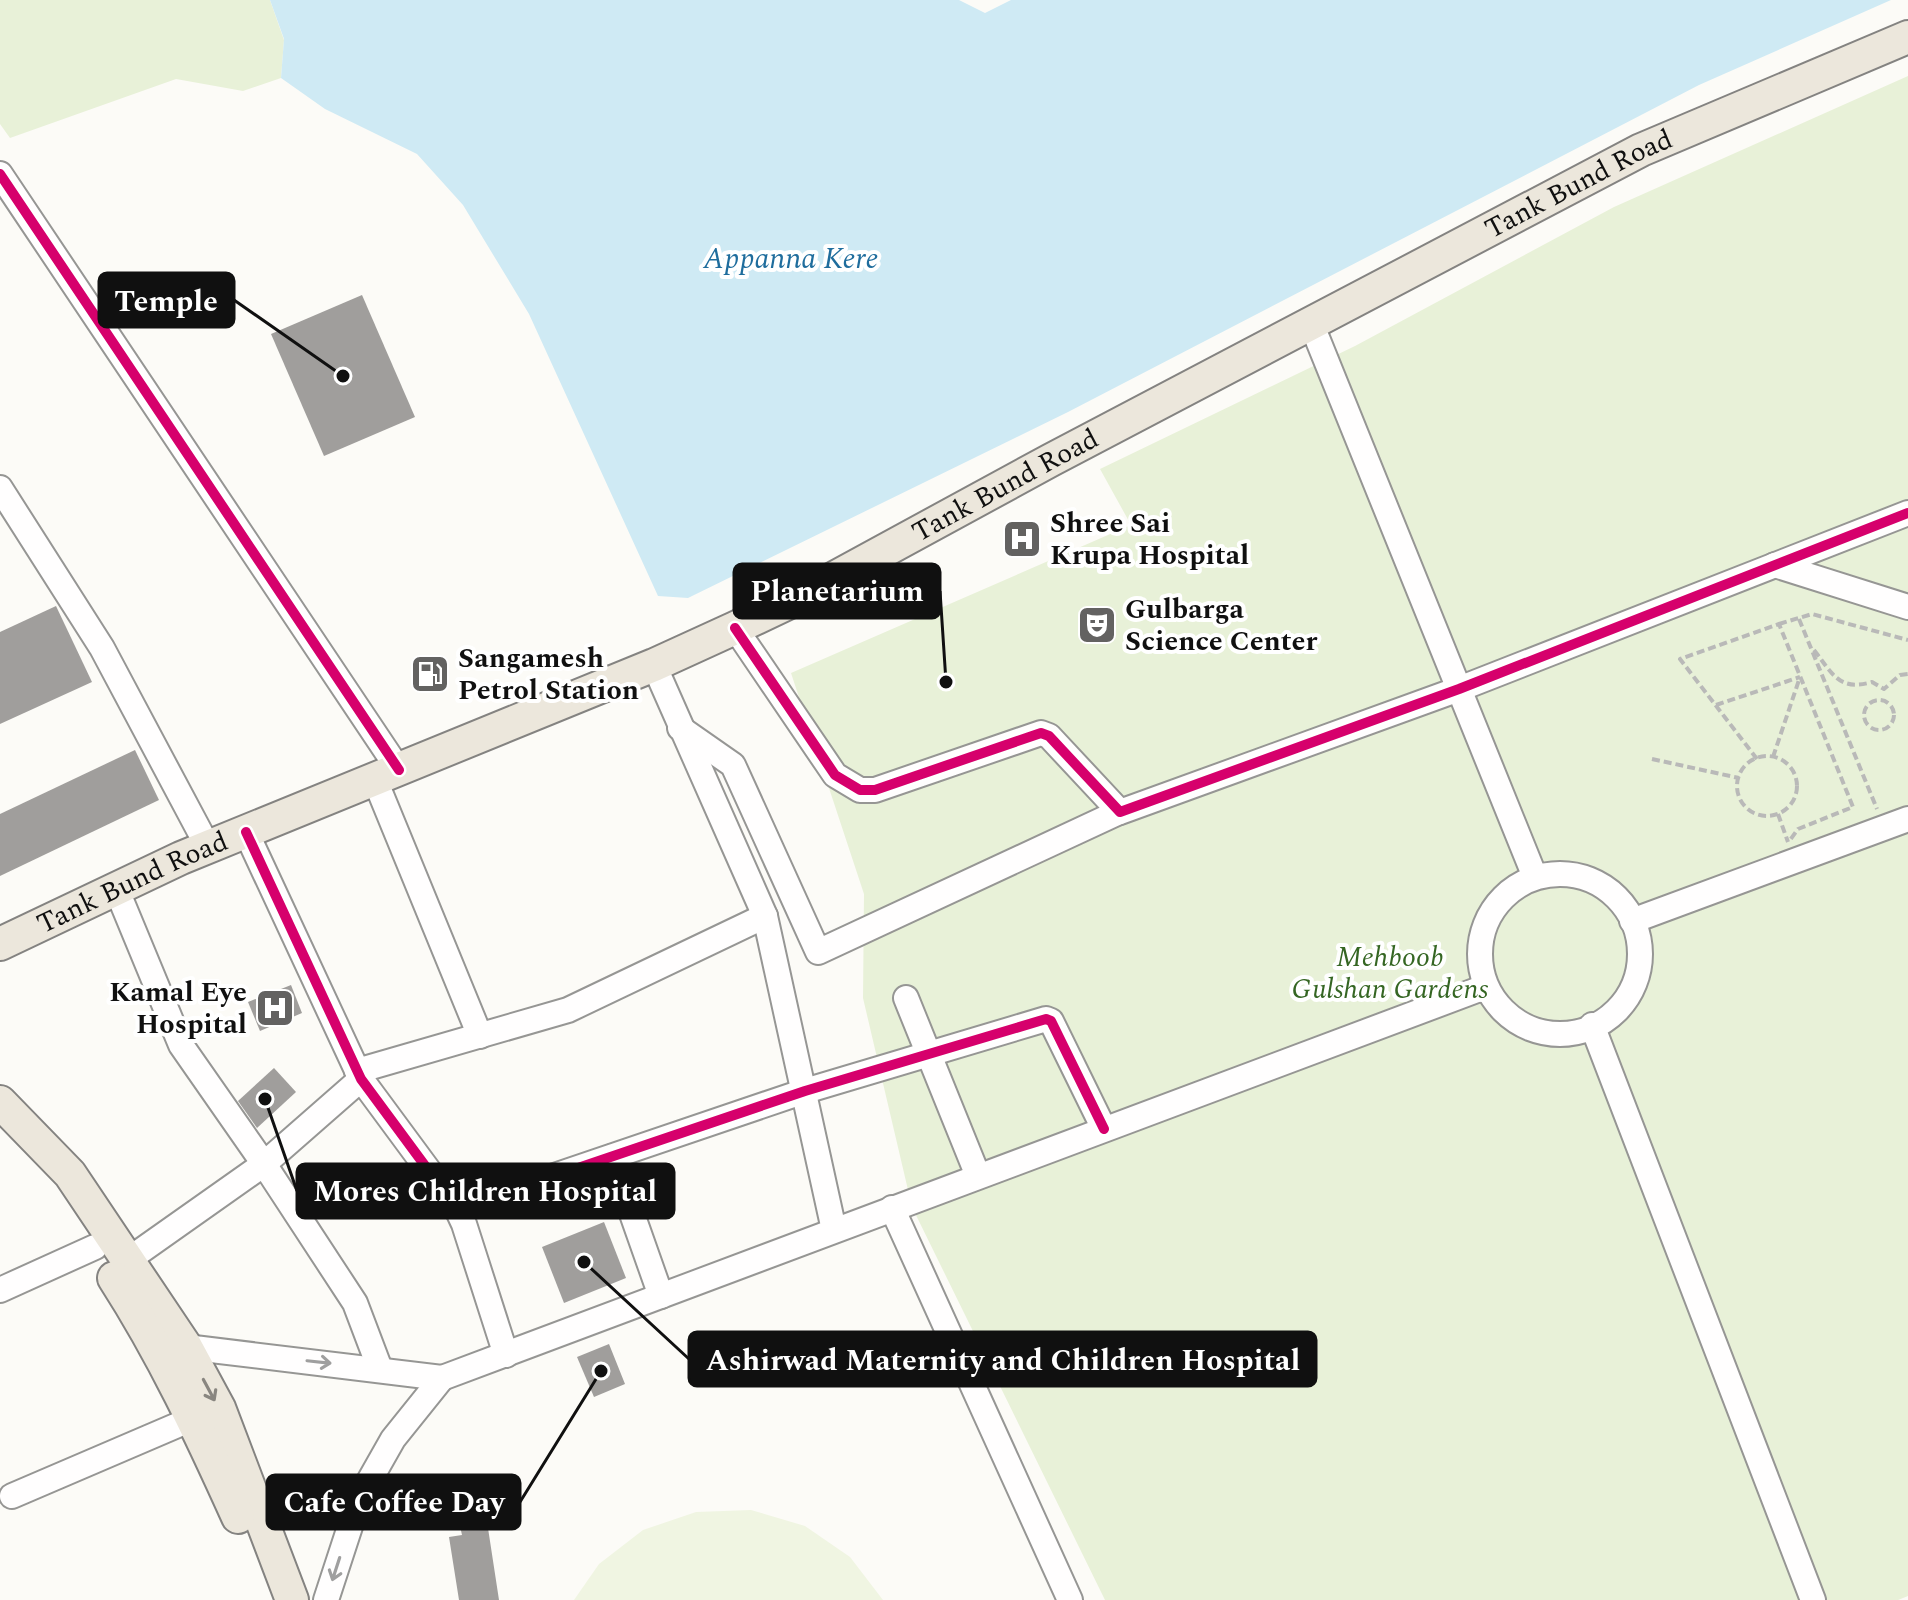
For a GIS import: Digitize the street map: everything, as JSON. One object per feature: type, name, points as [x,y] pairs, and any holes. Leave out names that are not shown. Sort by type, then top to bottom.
[{"type":"main road","name":"Tank Bund Road","points":[[0,944],[208,847],[654,665],[792,601],[1641,150],[1908,37]]},
{"type":"main road","points":[[0,1102],[70,1174],[186,1347],[219,1408],[292,1600]]},
{"type":"main road","points":[[0,1132],[57,1194],[136,1312],[194,1418],[276,1600]]},
{"type":"street","points":[[0,174],[387,775],[480,1036]]},
{"type":"street","points":[[1311,323],[1535,877]]},
{"type":"street","points":[[0,488],[102,648],[208,847]]},
{"type":"street","points":[[680,728],[733,765],[818,952],[1119,812],[1459,689],[1908,513]]},
{"type":"street","points":[[1775,565],[1908,607]]},
{"type":"street","points":[[735,628],[835,775],[860,790],[875,790],[1041,733],[1049,736],[1119,812]]},
{"type":"street","points":[[654,665],[765,916],[834,1230]]},
{"type":"street","points":[[1632,921],[1908,819]]},
{"type":"street","points":[[246,832],[359,1075],[457,1209],[506,1355]]},
{"type":"street","points":[[1572,874],[1601,884],[1629,911],[1639,940],[1639,968],[1635,984],[1612,1015],[1578,1032],[1543,1033],[1506,1015],[1485,987],[1479,953],[1485,922],[1504,896],[1535,877],[1572,874]]},
{"type":"street","points":[[116,888],[181,1045],[355,1303],[380,1369]]},
{"type":"street","points":[[128,1260],[264,1164],[359,1075],[568,1010],[765,916]]},
{"type":"street","points":[[186,1347],[442,1378],[1485,987]]},
{"type":"street","points":[[906,998],[978,1176]]},
{"type":"street","points":[[457,1209],[805,1091],[1049,1019],[1104,1129]]},
{"type":"street","points":[[1592,1025],[1813,1600]]},
{"type":"street","points":[[612,1157],[661,1296]]},
{"type":"street","points":[[892,1208],[1070,1600]]},
{"type":"street","points":[[0,1290],[95,1247]]},
{"type":"street","points":[[326,1600],[359,1499],[393,1439],[442,1378]]},
{"type":"street","points":[[12,1496],[194,1418]]},
{"type":"path","points":[[1757,759],[1680,659],[1812,614],[1908,640]]},
{"type":"path","points":[[1799,619],[1884,827]]},
{"type":"path","points":[[1779,624],[1853,807],[1798,829],[1783,849]]},
{"type":"path","points":[[1810,645],[1838,681],[1857,686],[1872,682],[1884,689]]},
{"type":"path","points":[[1882,700],[1884,689],[1900,675],[1908,674]]},
{"type":"path","points":[[1716,705],[1800,677]]},
{"type":"path","points":[[1773,757],[1800,677]]},
{"type":"path","points":[[1882,700],[1890,705],[1894,719],[1889,727],[1880,731],[1870,728],[1864,714],[1872,702],[1882,700]]},
{"type":"path","points":[[1773,757],[1790,767],[1797,784],[1792,802],[1778,814],[1768,816],[1749,810],[1738,793],[1739,778],[1746,765],[1757,759],[1773,757]]},
{"type":"path","points":[[1652,759],[1739,778]]},
{"type":"path","points":[[1778,814],[1788,842]]},
{"type":"green space","points":[[0,0],[270,0],[284,40],[281,78],[243,91],[176,79],[10,138],[0,124]]},
{"type":"green space","name":"Mehboob Gulshan Gardens","points":[[1908,76],[1908,1596],[1898,1600],[1105,1600],[912,1207],[863,998],[864,894],[791,673],[1131,525],[1100,469],[1355,346],[1614,207]]},
{"type":"green space","points":[[751,1510],[805,1526],[850,1557],[883,1600],[574,1600],[599,1564],[643,1530],[696,1512]]},
{"type":"water","name":"Appanna Kere","points":[[270,0],[959,0],[985,13],[1011,0],[1891,0],[1699,85],[1068,412],[688,598],[658,596],[529,314],[463,205],[417,154],[325,109],[281,78],[284,39]]},
{"type":"building","points":[[362,295],[415,417],[324,456],[271,334]]},
{"type":"building","points":[[56,606],[92,682],[0,724],[0,632]]},
{"type":"building","points":[[135,750],[159,800],[0,876],[0,814]]},
{"type":"building","name":"Kamal Eye Hospital","points":[[291,985],[302,1013],[260,1031],[248,1002]]},
{"type":"building","points":[[274,1068],[296,1092],[257,1128],[238,1101]]},
{"type":"building","points":[[604,1222],[626,1278],[564,1303],[542,1247]]},
{"type":"building","points":[[609,1344],[625,1384],[594,1397],[577,1357]]},
{"type":"building","points":[[486,1515],[499,1600],[459,1600],[449,1537],[462,1535],[460,1526],[471,1524],[470,1518]]},
{"type":"cycle path","points":[[0,174],[399,770]]},
{"type":"cycle path","points":[[735,628],[835,775],[860,790],[875,790],[1041,733],[1049,736],[1120,812],[1459,689],[1908,513]]},
{"type":"cycle path","points":[[246,832],[361,1079],[457,1209],[805,1091],[1046,1019],[1051,1021],[1104,1129]]},
{"type":"place","name":"Temple","points":[[343,376]]},
{"type":"place","name":"Shree Sai Krupa Hospital","points":[[1022,539]]},
{"type":"place","name":"Gulbarga Science Center","points":[[1097,625]]},
{"type":"place","name":"Sangamesh Petrol Station","points":[[430,674]]},
{"type":"place","name":"Planetarium","points":[[946,682]]},
{"type":"place","name":"Kamal Eye Hospital","points":[[275,1008]]},
{"type":"place","name":"Mores Children Hospital","points":[[265,1099]]},
{"type":"place","name":"Ashirwad Maternity and Children Hospital","points":[[584,1262]]},
{"type":"place","name":"Cafe Coffee Day","points":[[601,1371]]}]
